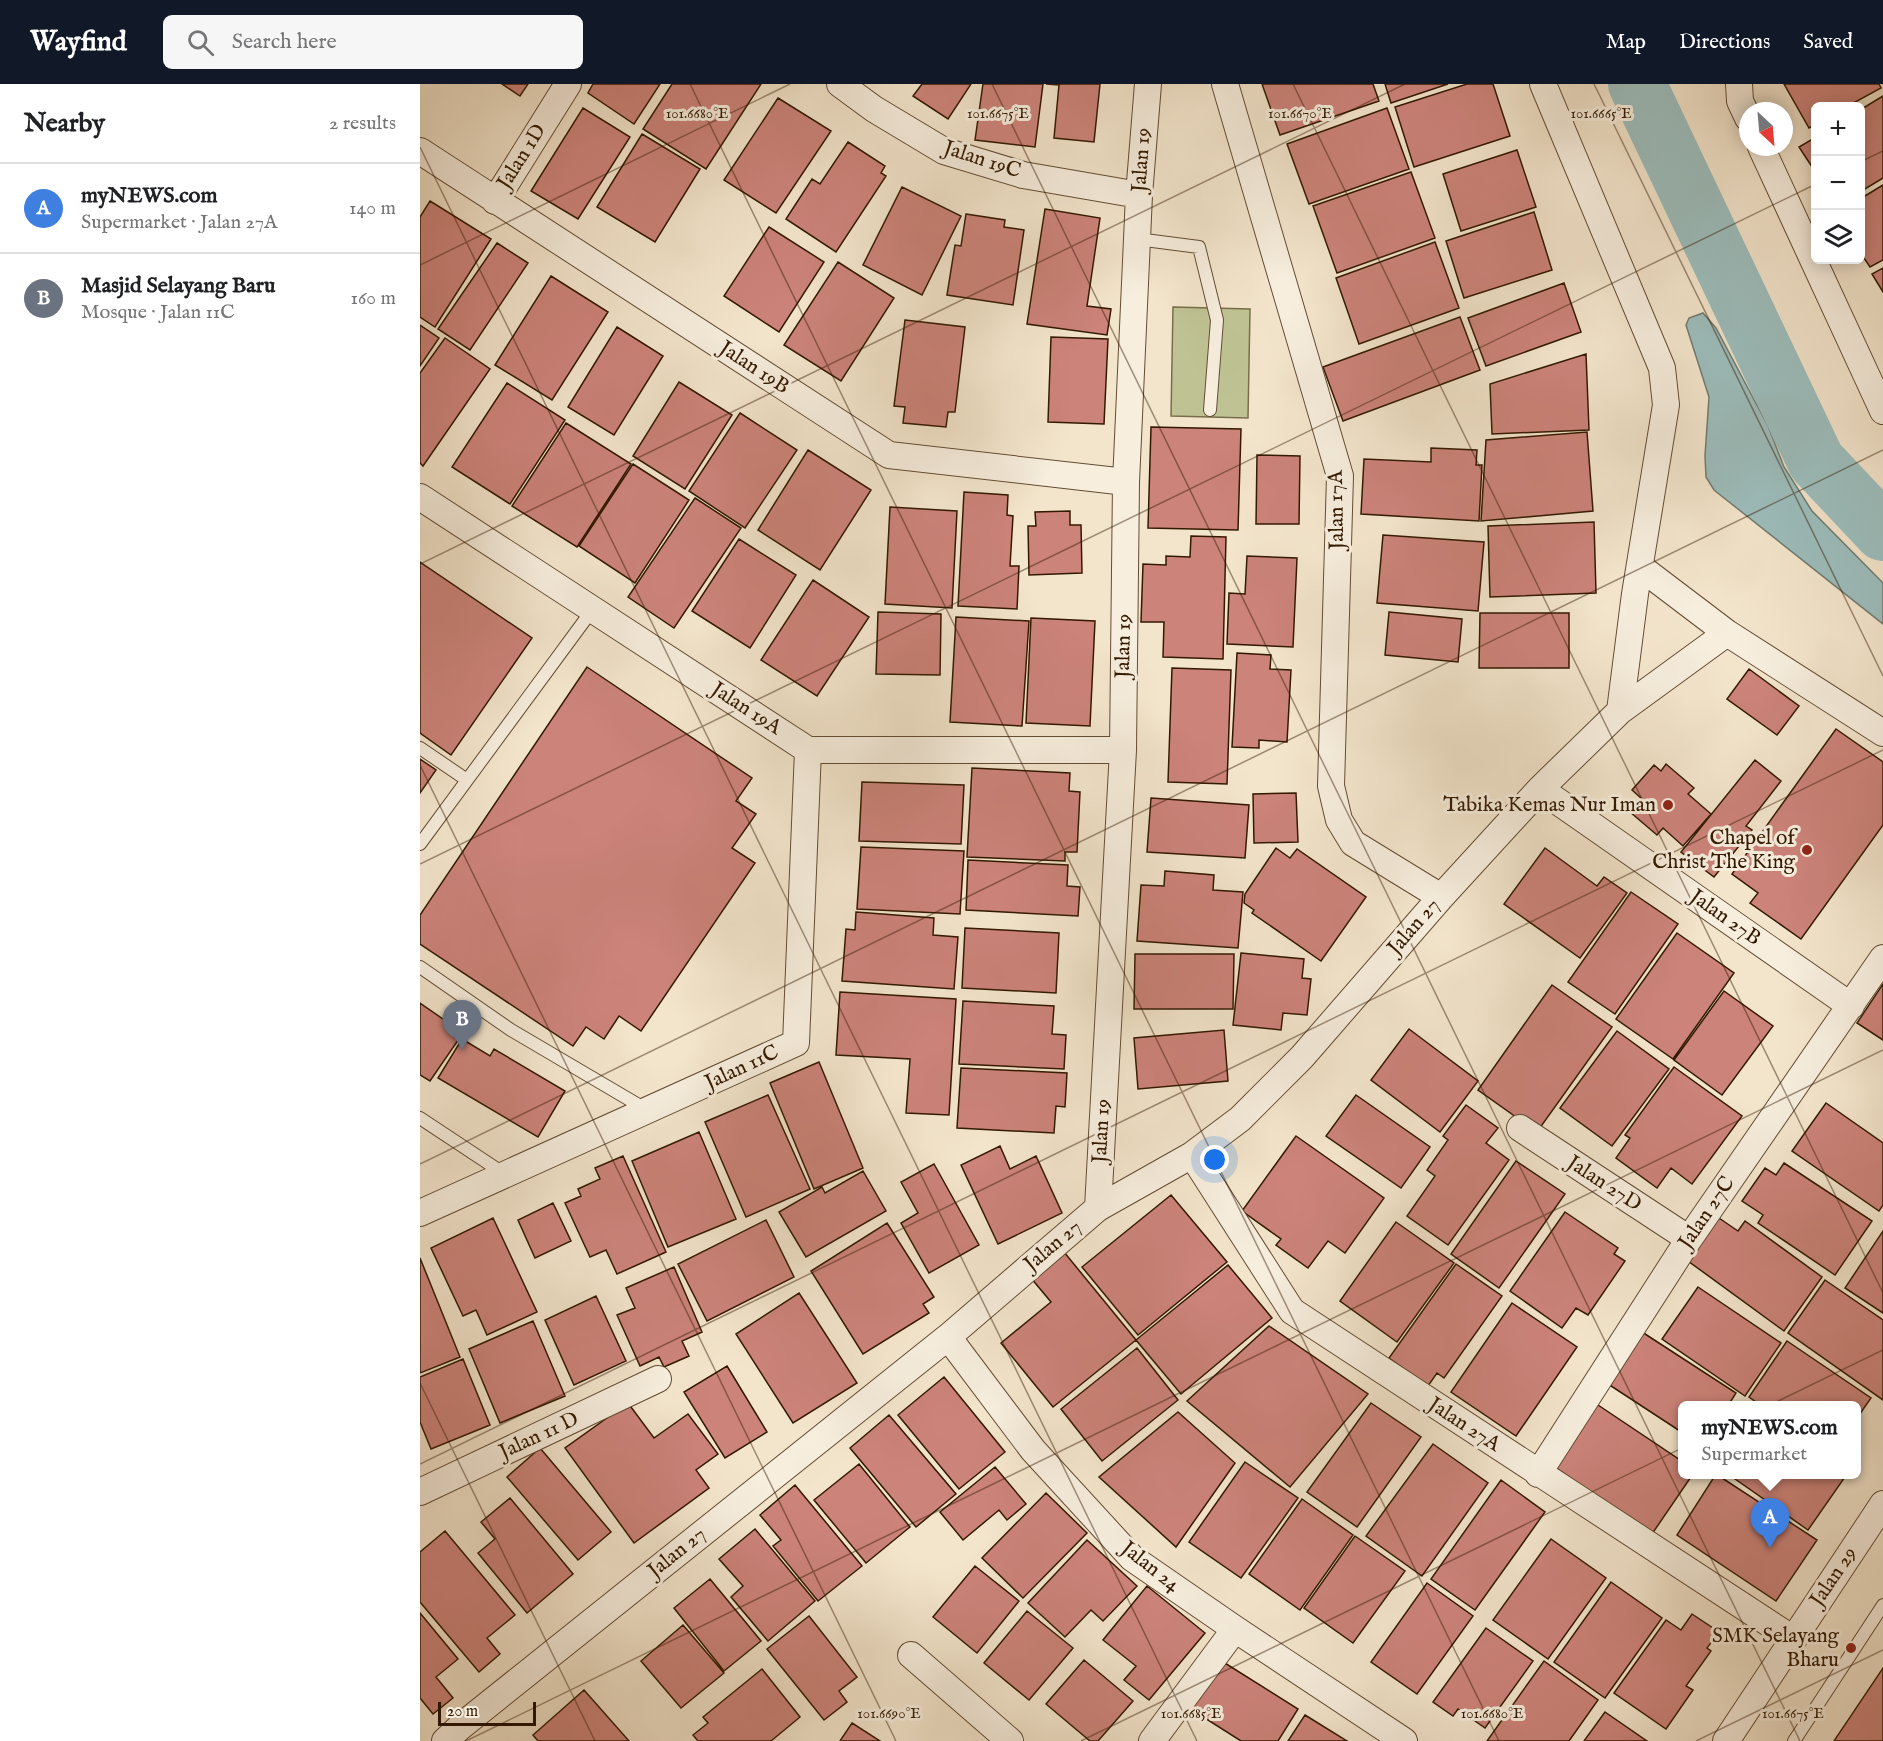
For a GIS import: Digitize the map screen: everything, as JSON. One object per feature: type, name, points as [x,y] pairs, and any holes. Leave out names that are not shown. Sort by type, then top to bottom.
[{"type":"street","name":"Jalan 1D","points":[[495,201],[568,84]]},
{"type":"street","name":"Jalan 19C","points":[[840,84],[874,109],[944,151],[1023,175],[1139,195]]},
{"type":"street","name":"Jalan 19","points":[[1098,1208],[1123,750],[1125,482],[1139,195],[1148,84]]},
{"type":"street","name":"Jalan 17A","points":[[1225,84],[1340,476],[1331,786],[1339,820],[1353,843],[1441,897]]},
{"type":"street","points":[[1543,84],[1662,368],[1666,405],[1620,711]]},
{"type":"street","points":[[1739,84],[1740,102]]},
{"type":"street","name":"Jalan 19B","points":[[420,151],[889,455],[1125,482]]},
{"type":"street","points":[[1765,156],[1883,411]]},
{"type":"street","name":"Jalan 19A","points":[[420,497],[808,750]]},
{"type":"street","points":[[1640,567],[1727,633],[1883,733]]},
{"type":"street","name":"Jalan 27","points":[[446,1741],[460,1727],[948,1336],[1098,1208],[1192,1155],[1240,1119],[1302,1057],[1441,897],[1540,789],[1620,711],[1727,633]]},
{"type":"street","points":[[808,750],[1123,750]]},
{"type":"street","name":"Jalan 11C","points":[[420,1213],[796,1043],[808,750]]},
{"type":"street","name":"Jalan 27B","points":[[1540,789],[1851,1006]]},
{"type":"street","name":"Jalan 27C","points":[[1538,1474],[1689,1239],[1883,958]]},
{"type":"street","name":"Jalan 27D","points":[[1520,1128],[1689,1239]]},
{"type":"street","name":"Jalan 27A","points":[[1192,1155],[1292,1311],[1793,1639]]},
{"type":"street","name":"Jalan 24","points":[[948,1336],[1033,1450],[1132,1558],[1234,1629],[1404,1741]]},
{"type":"street","name":"Jalan 11 D","points":[[420,1492],[658,1379]]},
{"type":"street","name":"Jalan 29","points":[[1725,1741],[1883,1504]]},
{"type":"street","points":[[1152,1741],[1234,1629]]},
{"type":"street","points":[[911,1655],[1010,1741]]},
{"type":"lane","points":[[1137,239],[1199,247],[1217,320],[1210,410]]},
{"type":"lane","points":[[420,844],[593,609]]},
{"type":"lane","points":[[420,748],[467,780]]},
{"type":"lane","points":[[420,967],[511,1030],[647,1110]]},
{"type":"lane","points":[[420,1118],[506,1175]]},
{"type":"lane","points":[[1794,1741],[1883,1605]]},
{"type":"green space","points":[[1173,307],[1250,309],[1248,418],[1171,416]]},
{"type":"water","points":[[1703,313],[1716,328],[1768,426],[1784,467],[1812,511],[1883,583],[1883,624],[1714,490],[1706,477],[1709,397],[1686,325],[1689,318]]},
{"type":"building","points":[[502,84],[528,84],[520,96]]},
{"type":"building","points":[[593,84],[660,84],[634,124],[588,93]]},
{"type":"building","points":[[672,84],[761,84],[706,169],[643,129]]},
{"type":"building","points":[[922,84],[971,84],[948,119],[913,96]]},
{"type":"building","points":[[983,84],[1043,84],[1035,147],[975,140]]},
{"type":"building","points":[[1046,84],[1100,84],[1094,142],[1054,138],[1059,85]]},
{"type":"building","points":[[1262,84],[1373,84],[1379,101],[1280,135]]},
{"type":"building","points":[[1385,84],[1448,84],[1391,103]]},
{"type":"building","points":[[1467,84],[1493,84],[1510,136],[1414,167],[1395,107]]},
{"type":"building","points":[[1784,84],[1879,84],[1881,88],[1855,102],[1811,102],[1811,127],[1809,128]]},
{"type":"building","points":[[1883,96],[1883,178],[1865,189],[1865,156],[1865,107]]},
{"type":"building","points":[[778,98],[831,131],[776,213],[724,180]]},
{"type":"building","points":[[583,108],[630,137],[578,219],[531,191]]},
{"type":"building","points":[[1387,108],[1409,169],[1309,204],[1287,144]]},
{"type":"building","points":[[642,134],[700,169],[655,242],[597,207]]},
{"type":"building","points":[[1811,140],[1811,165],[1799,147]]},
{"type":"building","points":[[848,142],[885,166],[881,173],[886,176],[836,252],[786,219],[812,179],[820,184]]},
{"type":"building","points":[[1517,150],[1536,207],[1461,231],[1443,174]]},
{"type":"building","points":[[1411,172],[1435,238],[1337,273],[1313,206]]},
{"type":"building","points":[[1883,185],[1883,260],[1870,267],[1865,260],[1865,196]]},
{"type":"building","points":[[902,187],[961,216],[922,295],[863,265]]},
{"type":"building","points":[[430,201],[491,239],[435,327],[420,317],[420,217]]},
{"type":"building","points":[[1045,209],[1100,218],[1087,306],[1111,309],[1107,335],[1027,324]]},
{"type":"building","points":[[1534,212],[1552,270],[1464,298],[1446,241]]},
{"type":"building","points":[[966,214],[1005,220],[1004,227],[1024,230],[1013,305],[947,295],[955,245],[961,246]]},
{"type":"building","points":[[769,227],[824,262],[779,332],[724,296]]},
{"type":"building","points":[[1435,242],[1459,308],[1359,344],[1336,278]]},
{"type":"building","points":[[497,243],[528,263],[470,350],[438,329]]},
{"type":"building","points":[[838,262],[894,298],[841,381],[784,345]]},
{"type":"building","points":[[1883,268],[1883,292],[1872,274]]},
{"type":"building","points":[[551,276],[608,312],[552,400],[495,365]]},
{"type":"building","points":[[1564,283],[1581,332],[1486,366],[1468,318]]},
{"type":"building","points":[[1460,317],[1480,370],[1343,421],[1323,367]]},
{"type":"building","points":[[905,320],[965,327],[955,412],[948,412],[946,427],[903,423],[905,407],[894,406]]},
{"type":"building","points":[[420,325],[439,338],[420,366]]},
{"type":"building","points":[[617,327],[663,356],[614,435],[568,407]]},
{"type":"building","points":[[1051,337],[1108,339],[1104,424],[1048,422]]},
{"type":"building","points":[[445,338],[490,369],[423,466],[420,463],[420,373]]},
{"type":"building","points":[[1586,354],[1589,430],[1492,434],[1490,384]]},
{"type":"building","points":[[679,382],[732,415],[685,489],[633,456]]},
{"type":"building","points":[[507,383],[565,420],[510,504],[452,467]]},
{"type":"building","points":[[740,413],[797,450],[745,528],[689,491]]},
{"type":"building","points":[[566,423],[631,464],[577,547],[512,506]]},
{"type":"building","points":[[1151,427],[1241,429],[1238,530],[1148,528]]},
{"type":"building","points":[[1587,432],[1593,511],[1481,521],[1486,440]]},
{"type":"building","points":[[1431,448],[1477,450],[1476,465],[1482,465],[1479,521],[1361,514],[1364,459],[1431,462]]},
{"type":"building","points":[[808,450],[871,490],[820,570],[758,530]]},
{"type":"building","points":[[1257,455],[1300,456],[1299,524],[1256,524]]},
{"type":"building","points":[[633,464],[689,500],[635,583],[579,546]]},
{"type":"building","points":[[964,492],[1008,495],[1007,515],[1013,516],[1010,566],[1019,566],[1017,609],[958,606]]},
{"type":"building","points":[[695,498],[741,528],[674,628],[628,597]]},
{"type":"building","points":[[890,507],[957,511],[952,608],[885,604]]},
{"type":"building","points":[[1070,511],[1070,525],[1081,525],[1082,573],[1029,575],[1028,526],[1036,526],[1035,512]]},
{"type":"building","points":[[1594,522],[1596,593],[1490,597],[1488,526]]},
{"type":"building","points":[[1383,535],[1484,542],[1478,611],[1377,603]]},
{"type":"building","points":[[1191,536],[1226,537],[1223,659],[1163,657],[1164,622],[1141,622],[1143,564],[1166,565],[1166,556],[1190,557]]},
{"type":"building","points":[[739,539],[796,575],[750,648],[692,611]]},
{"type":"building","points":[[1247,556],[1297,558],[1293,647],[1227,644],[1229,593],[1245,594]]},
{"type":"building","points":[[420,562],[532,638],[451,755],[420,733]]},
{"type":"building","points":[[813,580],[869,617],[817,696],[761,660]]},
{"type":"building","points":[[878,612],[941,614],[940,675],[876,674]]},
{"type":"building","points":[[1389,612],[1462,619],[1458,662],[1385,655]]},
{"type":"building","points":[[1480,613],[1569,613],[1569,668],[1479,668]]},
{"type":"building","points":[[956,617],[1029,621],[1022,726],[950,722]]},
{"type":"building","points":[[1031,618],[1095,621],[1090,726],[1026,723]]},
{"type":"building","points":[[1237,653],[1271,655],[1270,669],[1291,670],[1287,742],[1259,740],[1259,748],[1232,747]]},
{"type":"building","points":[[587,667],[752,778],[736,801],[756,814],[732,848],[755,863],[641,1031],[619,1016],[604,1039],[586,1027],[573,1046],[420,944],[420,915]]},
{"type":"building","points":[[1172,668],[1231,670],[1227,784],[1168,782]]},
{"type":"building","points":[[1749,669],[1799,706],[1777,735],[1727,699]]},
{"type":"building","name":"Chapel of Christ The King","points":[[1836,729],[1883,762],[1883,825],[1801,939],[1750,903],[1758,893],[1732,874]]},
{"type":"building","points":[[420,759],[436,770],[420,793]]},
{"type":"building","points":[[1755,760],[1781,781],[1746,826],[1752,830],[1714,877],[1681,852]]},
{"type":"building","name":"Tabika Kemas Nur Iman","points":[[1666,764],[1694,788],[1688,794],[1711,814],[1683,846],[1663,828],[1657,835],[1630,812],[1642,799],[1632,790],[1654,765],[1661,771]]},
{"type":"building","points":[[972,768],[1070,773],[1069,791],[1080,792],[1077,852],[1065,852],[1065,861],[967,857]]},
{"type":"building","points":[[862,782],[964,785],[961,844],[859,841]]},
{"type":"building","points":[[1296,793],[1298,842],[1254,843],[1253,794]]},
{"type":"building","points":[[1151,798],[1249,805],[1245,858],[1147,852]]},
{"type":"building","points":[[861,847],[964,851],[960,914],[857,909]]},
{"type":"building","points":[[1276,848],[1290,858],[1297,849],[1366,897],[1321,961],[1252,913],[1254,910],[1244,903],[1245,894]]},
{"type":"building","points":[[1545,848],[1597,886],[1604,877],[1627,893],[1580,958],[1504,904]]},
{"type":"building","points":[[968,860],[1068,865],[1067,886],[1080,887],[1078,916],[966,910]]},
{"type":"building","points":[[1165,871],[1214,875],[1213,890],[1243,892],[1238,948],[1137,941],[1141,885],[1164,886]]},
{"type":"building","points":[[1631,892],[1678,924],[1615,1014],[1568,982]]},
{"type":"building","points":[[856,912],[934,918],[933,935],[958,937],[954,989],[842,981],[846,929],[855,930]]},
{"type":"building","points":[[965,928],[1059,933],[1056,993],[962,988]]},
{"type":"building","points":[[1677,933],[1734,973],[1673,1059],[1616,1019]]},
{"type":"building","points":[[1241,953],[1304,959],[1302,978],[1311,979],[1307,1015],[1283,1013],[1281,1030],[1233,1025]]},
{"type":"building","points":[[1135,954],[1234,954],[1233,1009],[1134,1009]]},
{"type":"building","points":[[1883,984],[1883,1040],[1857,1023]]},
{"type":"building","points":[[1552,985],[1612,1027],[1537,1132],[1478,1090]]},
{"type":"building","points":[[1724,991],[1773,1026],[1722,1095],[1674,1060]]},
{"type":"building","points":[[840,992],[956,999],[949,1115],[906,1113],[910,1059],[836,1055]]},
{"type":"building","points":[[963,1001],[1054,1006],[1052,1034],[1066,1035],[1064,1069],[959,1064]]},
{"type":"building","points":[[420,1003],[463,1033],[430,1081],[420,1075]]},
{"type":"building","points":[[1409,1029],[1478,1081],[1440,1132],[1371,1080]]},
{"type":"building","points":[[1224,1030],[1228,1081],[1138,1089],[1134,1038]]},
{"type":"building","points":[[1617,1031],[1669,1069],[1612,1146],[1560,1108]]},
{"type":"building","points":[[462,1039],[490,1056],[494,1049],[565,1091],[538,1137],[438,1078]]},
{"type":"building","points":[[819,1062],[863,1168],[814,1189],[770,1083]]},
{"type":"building","points":[[1674,1067],[1742,1116],[1692,1184],[1671,1168],[1657,1188],[1616,1158],[1630,1138],[1625,1135]]},
{"type":"building","points":[[961,1068],[1067,1073],[1065,1107],[1056,1106],[1054,1133],[957,1128]]},
{"type":"building","points":[[768,1095],[810,1189],[746,1217],[705,1122]]},
{"type":"building","points":[[1356,1095],[1430,1147],[1401,1188],[1326,1136]]},
{"type":"building","points":[[1826,1103],[1883,1143],[1883,1205],[1879,1211],[1792,1151]]},
{"type":"building","points":[[1466,1105],[1498,1128],[1486,1143],[1509,1160],[1448,1245],[1407,1216],[1435,1176],[1427,1170],[1448,1140],[1443,1136]]},
{"type":"building","points":[[699,1132],[736,1219],[668,1247],[632,1161]]},
{"type":"building","points":[[1296,1136],[1384,1198],[1345,1253],[1328,1241],[1308,1268],[1276,1245],[1281,1239],[1242,1211]]},
{"type":"building","points":[[1000,1146],[1010,1169],[1036,1156],[1062,1213],[998,1244],[961,1165]]},
{"type":"building","points":[[623,1156],[666,1252],[617,1274],[606,1250],[590,1257],[565,1203],[581,1196],[578,1189],[600,1179],[595,1168]]},
{"type":"building","points":[[1516,1161],[1565,1194],[1499,1288],[1451,1254]]},
{"type":"building","points":[[1784,1163],[1872,1221],[1835,1275],[1758,1223],[1763,1215],[1742,1201],[1765,1168],[1776,1175]]},
{"type":"building","points":[[934,1164],[979,1245],[929,1273],[901,1223],[918,1213],[901,1182]]},
{"type":"building","points":[[863,1171],[886,1211],[806,1257],[779,1212],[822,1187],[825,1193]]},
{"type":"building","points":[[1171,1195],[1227,1262],[1138,1335],[1082,1267]]},
{"type":"building","points":[[553,1203],[571,1241],[535,1258],[518,1220]]},
{"type":"building","points":[[1565,1212],[1618,1248],[1614,1254],[1625,1261],[1588,1315],[1576,1308],[1562,1328],[1510,1291]]},
{"type":"building","points":[[493,1218],[537,1312],[487,1335],[476,1310],[463,1316],[431,1248]]},
{"type":"building","points":[[1719,1218],[1738,1231],[1745,1221],[1822,1277],[1784,1331],[1688,1261]]},
{"type":"building","points":[[766,1220],[794,1277],[707,1321],[678,1264]]},
{"type":"building","points":[[1396,1222],[1454,1263],[1397,1342],[1340,1301]]},
{"type":"building","points":[[887,1223],[934,1297],[923,1304],[929,1313],[863,1354],[811,1271]]},
{"type":"building","points":[[1883,1231],[1883,1313],[1845,1288]]},
{"type":"building","points":[[1064,1252],[1136,1340],[1053,1407],[1001,1343],[1051,1302],[1031,1278]]},
{"type":"building","points":[[420,1258],[460,1357],[420,1373]]},
{"type":"building","points":[[1456,1264],[1502,1296],[1444,1378],[1437,1373],[1428,1386],[1389,1358]]},
{"type":"building","points":[[1228,1265],[1272,1318],[1181,1394],[1136,1340]]},
{"type":"building","points":[[674,1267],[702,1332],[682,1341],[689,1356],[664,1367],[659,1357],[640,1366],[617,1315],[635,1308],[626,1288]]},
{"type":"building","points":[[1825,1280],[1883,1320],[1883,1400],[1788,1333]]},
{"type":"building","points":[[1698,1287],[1781,1343],[1745,1396],[1662,1339]]},
{"type":"building","points":[[799,1293],[857,1383],[793,1423],[736,1334]]},
{"type":"building","points":[[596,1296],[626,1361],[574,1385],[545,1320]]},
{"type":"building","points":[[1512,1303],[1577,1347],[1516,1436],[1451,1392]]},
{"type":"building","points":[[533,1321],[565,1396],[500,1423],[469,1349]]},
{"type":"building","points":[[1269,1326],[1368,1394],[1290,1487],[1187,1401]]},
{"type":"building","points":[[1642,1332],[1736,1393],[1731,1401],[1678,1401],[1678,1430],[1608,1384]]},
{"type":"building","points":[[1787,1341],[1871,1398],[1861,1412],[1861,1401],[1755,1401],[1749,1397]]},
{"type":"building","points":[[1137,1348],[1178,1400],[1102,1461],[1061,1409]]},
{"type":"building","points":[[463,1359],[490,1425],[431,1449],[420,1422],[420,1377]]},
{"type":"building","points":[[727,1366],[767,1432],[725,1458],[684,1392]]},
{"type":"building","points":[[944,1377],[1005,1452],[959,1489],[898,1415]]},
{"type":"building","points":[[628,1403],[654,1438],[688,1414],[718,1454],[696,1470],[709,1488],[634,1543],[565,1448]]},
{"type":"building","points":[[1371,1403],[1421,1437],[1357,1527],[1307,1492]]},
{"type":"building","points":[[1595,1403],[1678,1459],[1678,1479],[1690,1479],[1652,1534],[1552,1465]]},
{"type":"building","points":[[1178,1412],[1235,1463],[1176,1547],[1099,1477]]},
{"type":"building","points":[[889,1415],[956,1494],[916,1527],[850,1448]]},
{"type":"building","points":[[1433,1444],[1488,1483],[1422,1576],[1366,1536]]},
{"type":"building","points":[[540,1448],[611,1532],[578,1560],[507,1477]]},
{"type":"building","points":[[1245,1462],[1298,1498],[1241,1578],[1189,1542]]},
{"type":"building","points":[[859,1464],[910,1527],[866,1563],[814,1500]]},
{"type":"building","points":[[995,1467],[1026,1504],[1007,1520],[999,1510],[963,1540],[940,1512]]},
{"type":"building","points":[[1713,1479],[1724,1479],[1817,1540],[1776,1601],[1677,1535]]},
{"type":"building","points":[[1735,1479],[1844,1479],[1808,1530]]},
{"type":"building","points":[[1501,1480],[1545,1512],[1475,1610],[1431,1579]]},
{"type":"building","points":[[795,1485],[862,1566],[818,1601],[773,1546],[781,1540],[760,1515]]},
{"type":"building","points":[[1046,1493],[1087,1533],[1023,1598],[982,1558]]},
{"type":"building","points":[[510,1498],[573,1574],[527,1613],[478,1553],[495,1539],[481,1522]]},
{"type":"building","points":[[1302,1499],[1353,1535],[1300,1610],[1249,1574]]},
{"type":"building","points":[[755,1529],[815,1601],[768,1641],[731,1597],[743,1586],[719,1559]]},
{"type":"building","points":[[445,1531],[515,1615],[487,1638],[500,1654],[479,1672],[420,1602],[420,1552]]},
{"type":"building","points":[[1355,1536],[1405,1571],[1353,1643],[1304,1608]]},
{"type":"building","points":[[1551,1539],[1606,1578],[1548,1659],[1493,1620]]},
{"type":"building","points":[[1087,1540],[1137,1586],[1103,1621],[1091,1610],[1065,1637],[1028,1603]]},
{"type":"building","points":[[975,1566],[1019,1601],[977,1653],[933,1617]]},
{"type":"building","points":[[710,1579],[761,1641],[724,1671],[674,1608]]},
{"type":"building","points":[[1611,1582],[1662,1618],[1605,1698],[1554,1662]]},
{"type":"building","points":[[1427,1583],[1473,1616],[1417,1694],[1371,1662]]},
{"type":"building","points":[[1147,1586],[1205,1633],[1149,1700],[1124,1680],[1136,1666],[1103,1640]]},
{"type":"building","points":[[1027,1611],[1073,1648],[1029,1700],[984,1663]]},
{"type":"building","points":[[420,1613],[458,1659],[436,1677],[453,1698],[433,1714],[420,1698]]},
{"type":"building","points":[[1692,1614],[1719,1632],[1707,1648],[1711,1651],[1686,1686],[1693,1690],[1666,1729],[1614,1693],[1666,1620],[1681,1630]]},
{"type":"building","points":[[809,1616],[857,1677],[839,1691],[847,1702],[824,1720],[767,1649]]},
{"type":"building","points":[[683,1625],[724,1673],[681,1708],[641,1661]]},
{"type":"building","points":[[1486,1628],[1533,1661],[1485,1728],[1458,1709],[1453,1716],[1433,1702]]},
{"type":"building","points":[[1084,1660],[1133,1701],[1098,1741],[1090,1741],[1046,1704]]},
{"type":"building","points":[[1220,1660],[1298,1709],[1278,1741],[1241,1741],[1189,1708]]},
{"type":"building","points":[[1544,1661],[1598,1700],[1569,1741],[1487,1741]]},
{"type":"building","points":[[1883,1668],[1883,1741],[1834,1741]]},
{"type":"building","points":[[762,1669],[800,1717],[771,1741],[698,1741],[693,1735],[708,1723],[703,1717]]},
{"type":"building","points":[[584,1690],[629,1741],[538,1741],[533,1735]]},
{"type":"building","points":[[1605,1712],[1647,1741],[1584,1741]]},
{"type":"building","points":[[1305,1715],[1347,1741],[1288,1741]]},
{"type":"building","points":[[852,1723],[880,1741],[840,1741]]},
{"type":"waterway","points":[[1637,84],[1816,461],[1883,532]]},
{"type":"place","name":"Tabika Kemas Nur Iman","points":[[1668,805]]},
{"type":"place","name":"Chapel of Christ The King","points":[[1807,850]]},
{"type":"place","name":"Masjid Selayang Baru","points":[[462,1050]]},
{"type":"place","name":"myNEWS.com","points":[[1770,1548]]},
{"type":"place","name":"SMK Selayang Bharu","points":[[1851,1648]]}]
